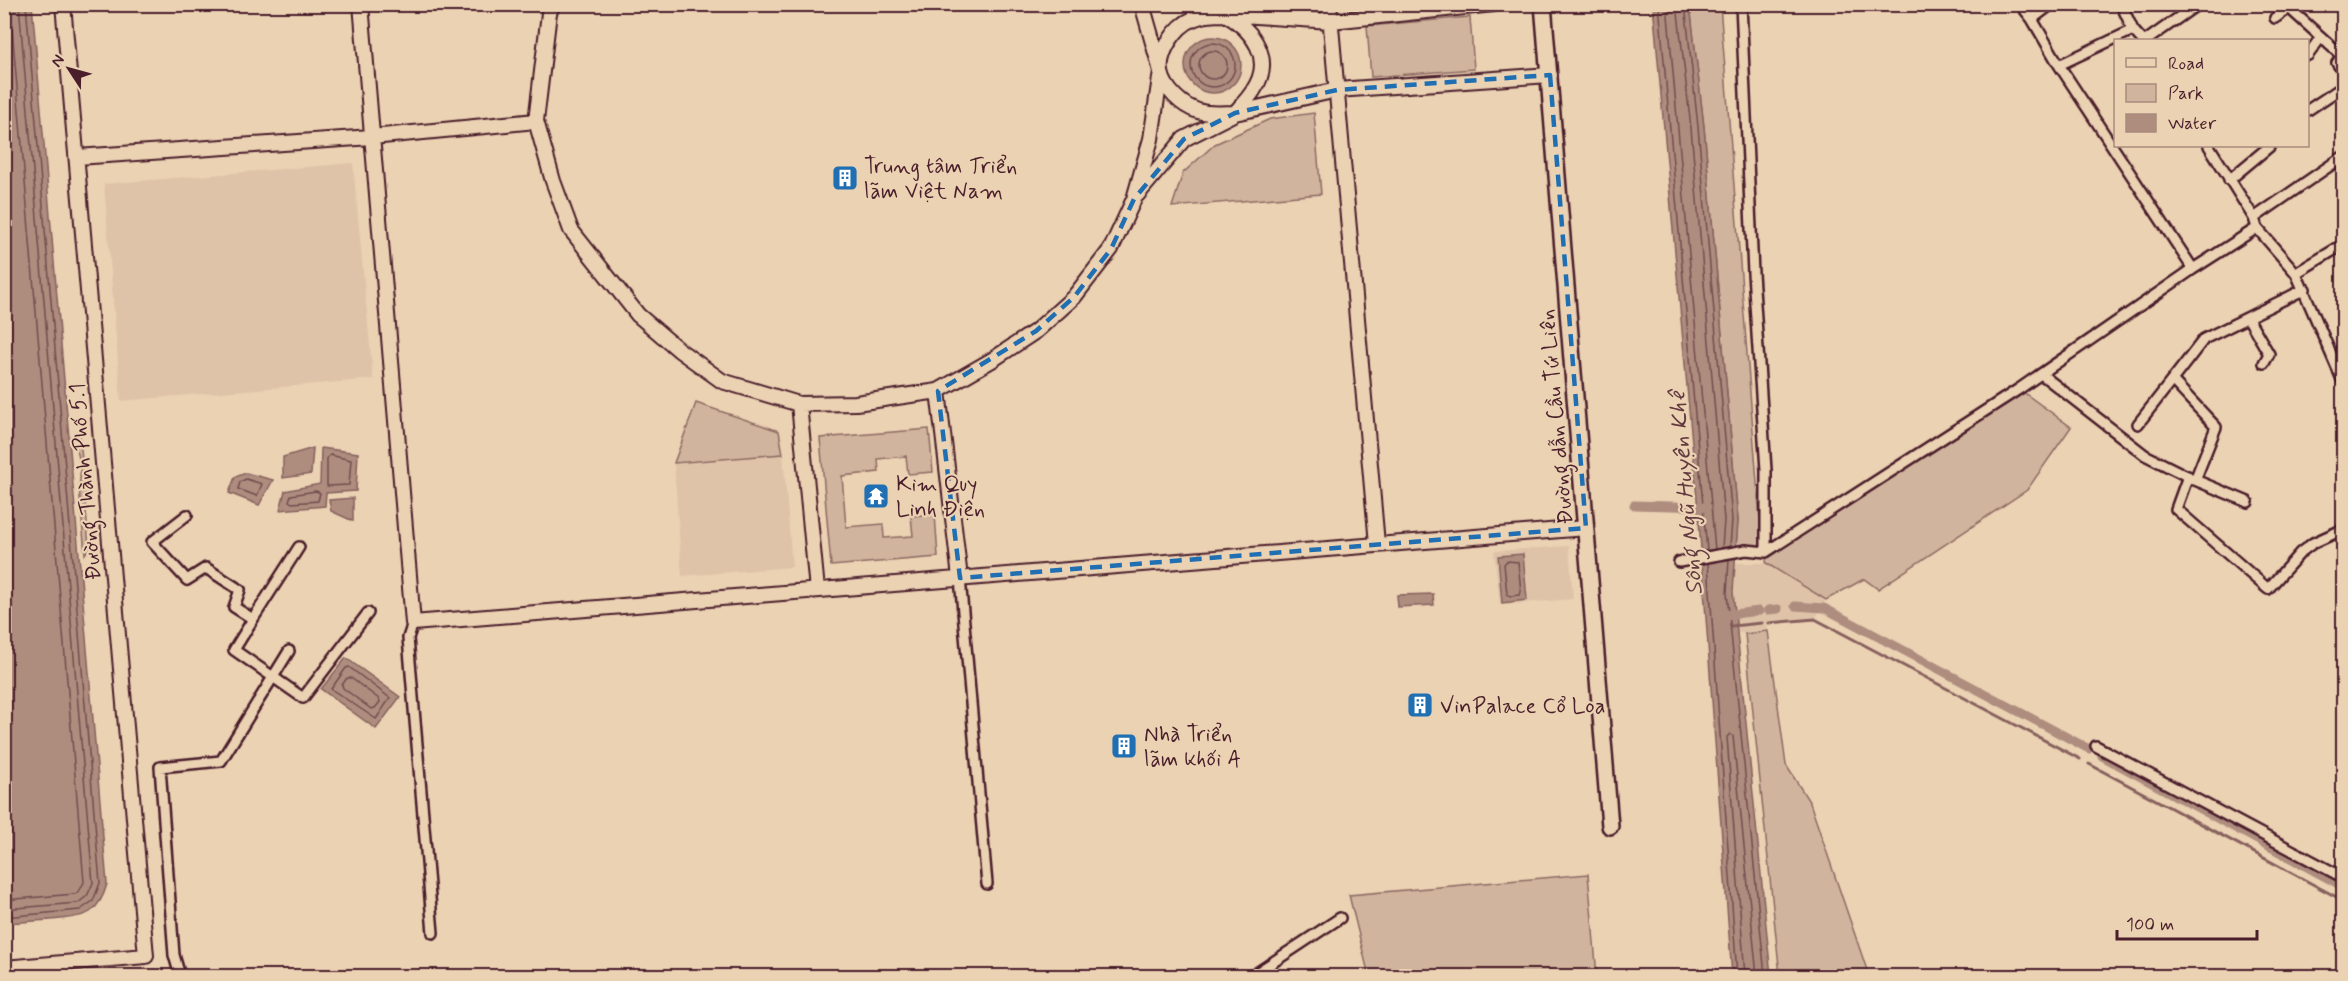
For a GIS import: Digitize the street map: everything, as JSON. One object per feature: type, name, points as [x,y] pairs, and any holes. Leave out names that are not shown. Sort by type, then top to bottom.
[{"type":"main road","name":"Đường dẫn Cầu Tứ Liên","points":[[1543,4],[1610,826]]},
{"type":"street","name":"Đường Thành Phố 5.1","points":[[4,969],[146,956],[63,4]]},
{"type":"street","points":[[361,4],[413,623],[408,638],[433,933]]},
{"type":"street","points":[[553,4],[549,13],[536,121],[553,181],[571,230],[638,315],[679,350],[722,381],[799,404],[856,403],[938,391],[1036,331],[1074,297],[1111,249],[1134,199],[1151,139],[1165,51],[1171,37],[1181,26],[1194,18],[1225,14],[1331,21],[1494,4]]},
{"type":"street","points":[[1142,4],[1161,71],[1174,96],[1186,106],[1200,112],[1235,113]]},
{"type":"street","points":[[1200,4],[1225,14],[1250,32],[1258,45],[1262,60],[1260,76],[1254,90],[1235,113]]},
{"type":"street","points":[[1329,4],[1377,544]]},
{"type":"street","points":[[1741,4],[1753,273],[1766,470],[1767,552]]},
{"type":"street","points":[[2020,4],[2193,268]]},
{"type":"street","points":[[2032,20],[2052,4]]},
{"type":"street","points":[[2121,4],[2133,30],[2143,39]]},
{"type":"street","points":[[2146,39],[2198,4]]},
{"type":"street","points":[[2275,18],[2289,8],[2342,56],[2337,63],[2343,72]]},
{"type":"street","points":[[2059,65],[2133,30]]},
{"type":"street","points":[[2309,53],[2321,38]]},
{"type":"street","points":[[1134,199],[1184,139],[1235,113],[1337,90],[1550,75]]},
{"type":"street","points":[[2309,109],[2343,86]]},
{"type":"street","points":[[77,157],[372,137],[536,121]]},
{"type":"street","points":[[2210,147],[2254,218],[2257,228],[2296,273],[2305,289],[2343,384]]},
{"type":"street","points":[[2229,180],[2269,147]]},
{"type":"street","points":[[2254,218],[2343,156]]},
{"type":"street","points":[[1679,562],[1746,550],[1767,552],[2041,374],[2193,268],[2257,228]]},
{"type":"street","points":[[2296,273],[2343,244]]},
{"type":"street","points":[[2138,424],[2204,339],[2305,289]]},
{"type":"street","points":[[2248,318],[2269,354],[2264,363]]},
{"type":"street","points":[[2334,366],[2343,359]]},
{"type":"street","points":[[2041,374],[2145,455],[2191,478],[2248,502]]},
{"type":"street","points":[[2173,381],[2216,427],[2176,509],[2268,589],[2301,552],[2313,543],[2343,529]]},
{"type":"street","points":[[938,391],[960,578],[987,884]]},
{"type":"street","points":[[799,404],[817,590]]},
{"type":"street","points":[[187,515],[152,543],[188,580],[206,568],[240,590],[234,607],[253,619]]},
{"type":"street","points":[[413,623],[1586,528]]},
{"type":"street","points":[[299,547],[234,650],[303,698],[368,613]]},
{"type":"street","points":[[180,976],[174,955],[160,767],[221,761],[289,651]]},
{"type":"street","points":[[2096,746],[2343,878]]},
{"type":"street","points":[[1252,976],[1340,918]]},
{"type":"highlighted area","points":[[1550,75],[1586,528],[960,578],[938,391],[1036,331],[1074,297],[1111,249],[1134,199],[1184,139],[1235,113],[1337,90]]},
{"type":"shaded area","points":[[353,163],[373,379],[121,401],[104,184]]},
{"type":"shaded area","points":[[783,454],[792,567],[682,576],[674,463]]},
{"type":"shaded area","points":[[1569,546],[1573,599],[1500,605],[1494,551]]},
{"type":"shaded area","points":[[1735,563],[1766,563],[1826,600],[1815,619],[1767,623],[1768,631],[1745,634],[1737,632],[1733,592]]},
{"type":"green space","points":[[1690,5],[1720,5],[1762,547],[1736,546],[1738,520],[1704,127]]},
{"type":"green space","points":[[1470,17],[1474,69],[1371,77],[1367,26]]},
{"type":"green space","points":[[1314,113],[1321,194],[1172,207],[1183,173],[1215,144],[1270,119]]},
{"type":"green space","points":[[2019,389],[2071,427],[2027,490],[1878,589],[1864,579],[1826,600],[1766,563],[1767,552]]},
{"type":"green space","points":[[696,403],[779,431],[783,454],[674,463]]},
{"type":"green space","points":[[929,429],[933,472],[908,474],[906,456],[878,459],[879,472],[842,476],[846,527],[883,524],[884,538],[913,536],[911,516],[935,514],[938,557],[831,566],[820,438]]},
{"type":"green space","points":[[80,436],[89,548],[85,554],[79,487],[80,468],[76,449]]},
{"type":"green space","points":[[1768,631],[1786,765],[1810,803],[1869,976],[1780,976],[1745,634]]},
{"type":"green space","points":[[1588,874],[1597,976],[1369,976],[1349,895]]},
{"type":"water","points":[[32,4],[107,884],[99,903],[83,915],[62,919],[5,923],[4,5]]},
{"type":"water","name":"Sông Ngũ Huyện Khê","points":[[1653,5],[1690,5],[1704,127],[1738,521],[1733,592],[1771,976],[1732,976],[1699,521]]},
{"type":"water","points":[[1213,37],[1228,42],[1236,50],[1241,65],[1236,80],[1228,88],[1213,93],[1198,88],[1190,80],[1185,65],[1190,50],[1198,42]]},
{"type":"water","points":[[313,448],[311,474],[283,478],[283,457]]},
{"type":"water","points":[[321,448],[358,453],[356,491],[326,493],[325,506],[280,510],[285,491],[320,484]]},
{"type":"water","points":[[246,473],[273,480],[259,505],[229,493],[235,477]]},
{"type":"water","points":[[353,498],[353,521],[331,511],[329,500]]},
{"type":"water","points":[[1523,554],[1527,600],[1502,603],[1498,556]]},
{"type":"water","points":[[1433,594],[1434,605],[1398,607],[1397,595]]},
{"type":"water","points":[[346,658],[400,697],[376,729],[321,689]]},
{"type":"waterway","points":[[1634,505],[1707,507]]},
{"type":"waterway","points":[[1795,606],[1824,608],[2089,749]]},
{"type":"waterway","points":[[1768,610],[1778,609]]},
{"type":"waterway","points":[[1725,615],[1759,611]]},
{"type":"waterway","points":[[1769,623],[1815,619],[2080,759]]},
{"type":"waterway","points":[[1732,626],[1762,623]]},
{"type":"waterway","points":[[2102,756],[2344,887]]},
{"type":"waterway","points":[[2089,764],[2344,901]]},
{"type":"place","name":"Trung tâm Triển lãm Việt Nam","points":[[845,178]]},
{"type":"place","name":"Kim Quy Linh Điện","points":[[876,496]]},
{"type":"place","name":"VinPalace Cổ Loa","points":[[1420,705]]},
{"type":"place","name":"Nhà Triển lãm khối A","points":[[1124,746]]}]
